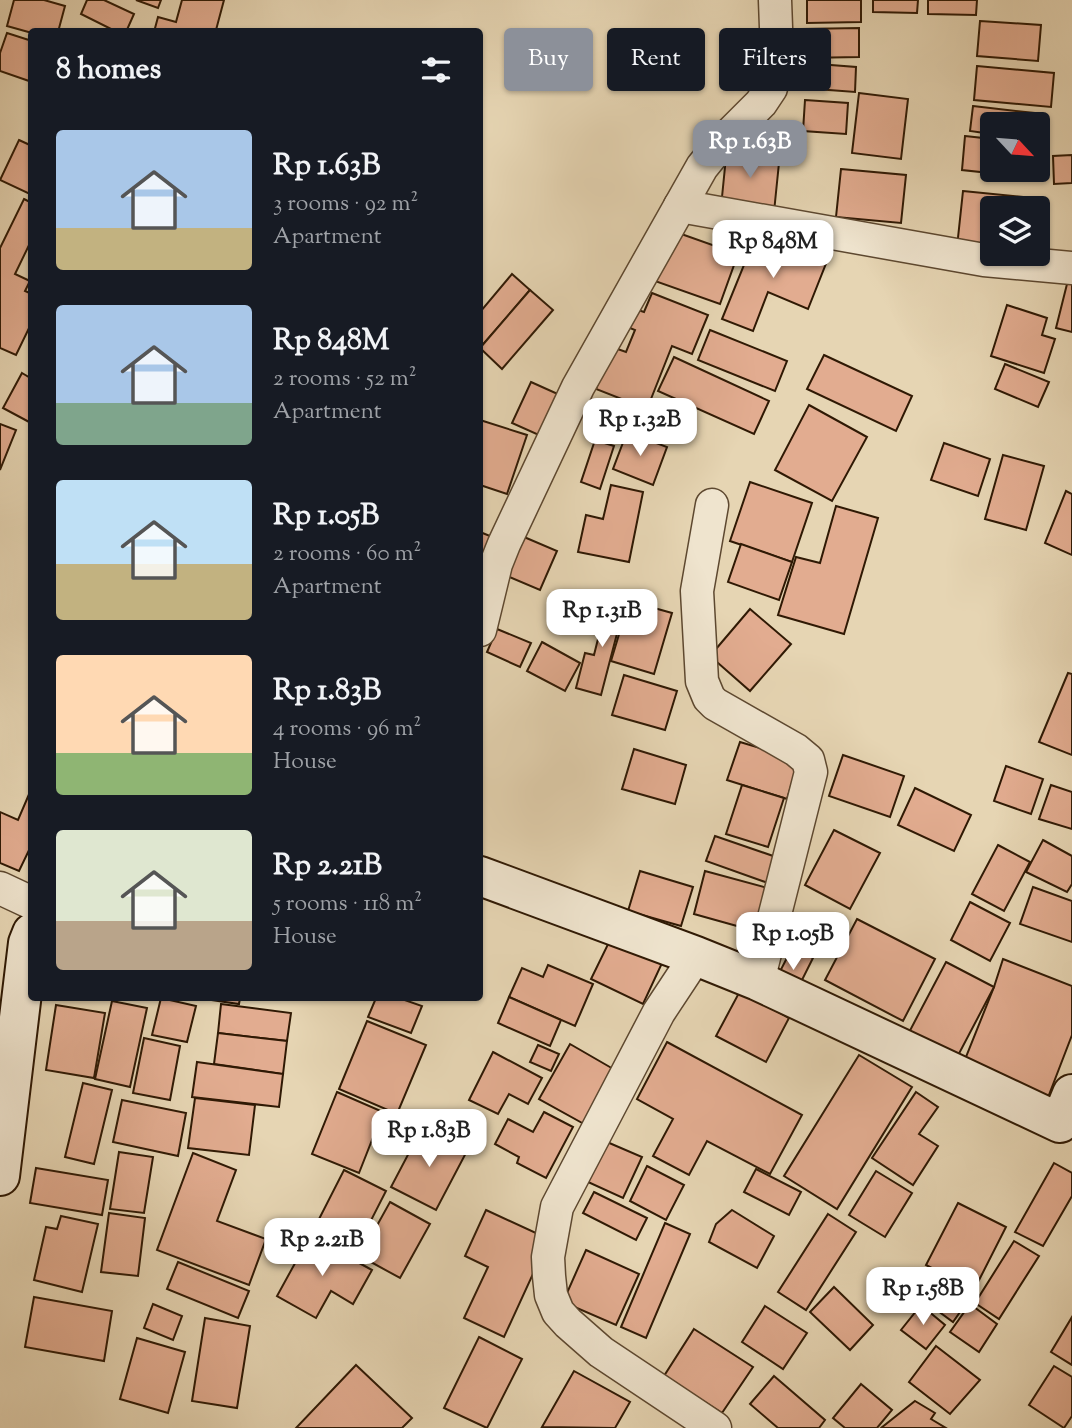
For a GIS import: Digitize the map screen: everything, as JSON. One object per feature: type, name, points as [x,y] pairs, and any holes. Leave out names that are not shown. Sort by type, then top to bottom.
[{"type":"street","points":[[483,618],[496,564],[509,532],[578,387],[710,155],[761,103],[771,88],[777,55],[775,0]]},
{"type":"street","points":[[680,206],[984,260],[1072,268]]},
{"type":"street","points":[[712,505],[697,591],[702,681],[709,698],[715,704],[796,750],[808,760],[811,772],[758,981]]},
{"type":"street","points":[[483,877],[758,981],[1068,1116]]},
{"type":"street","points":[[0,888],[28,901]]},
{"type":"street","points":[[0,1176],[28,943]]},
{"type":"street","points":[[696,956],[659,1012],[557,1206],[548,1256],[551,1296],[558,1312],[568,1323],[601,1352],[715,1428]]},
{"type":"building","points":[[14,0],[44,0],[65,6],[59,28],[28,28],[28,32],[7,26]]},
{"type":"building","points":[[87,0],[104,0],[134,14],[128,28],[109,28],[81,14]]},
{"type":"building","points":[[136,0],[161,0],[158,8]]},
{"type":"building","points":[[182,0],[224,0],[217,28],[155,28],[158,17],[176,22]]},
{"type":"building","points":[[807,0],[861,0],[861,22],[807,23]]},
{"type":"building","points":[[873,0],[918,0],[917,13],[873,12]]},
{"type":"building","points":[[928,0],[977,0],[976,15],[928,14]]},
{"type":"building","points":[[980,21],[1041,25],[1038,61],[977,56]]},
{"type":"building","points":[[831,28],[859,28],[859,57],[831,58]]},
{"type":"building","points":[[7,33],[28,40],[28,81],[0,71],[0,53]]},
{"type":"building","points":[[831,65],[856,67],[855,92],[831,90]]},
{"type":"building","points":[[977,66],[1054,73],[1051,107],[974,100]]},
{"type":"building","points":[[859,93],[908,99],[901,159],[852,153]]},
{"type":"building","points":[[805,100],[848,103],[846,134],[803,131]]},
{"type":"building","points":[[973,106],[1025,112],[980,112],[980,132],[970,131]]},
{"type":"building","points":[[965,136],[980,138],[980,172],[962,170]]},
{"type":"building","points":[[19,140],[28,144],[28,193],[0,180]]},
{"type":"building","points":[[727,147],[780,153],[774,212],[721,207]]},
{"type":"building","points":[[1072,155],[1072,183],[1054,184],[1053,156]]},
{"type":"building","points":[[841,169],[906,175],[901,223],[836,217]]},
{"type":"building","points":[[963,191],[1012,196],[980,196],[980,250],[957,247]]},
{"type":"building","points":[[24,199],[28,201],[28,247],[15,274],[28,280],[25,291],[28,292],[28,330],[16,355],[0,348],[0,248]]},
{"type":"building","points":[[670,230],[738,254],[720,304],[652,280]]},
{"type":"building","points":[[757,233],[827,261],[808,309],[768,292],[753,331],[722,319]]},
{"type":"building","points":[[512,274],[530,290],[483,345],[483,308]]},
{"type":"building","points":[[1069,276],[1072,277],[1072,332],[1056,328]]},
{"type":"building","points":[[530,290],[553,310],[502,369],[483,351],[483,345]]},
{"type":"building","points":[[652,293],[708,315],[692,354],[672,346],[647,409],[596,389],[612,347],[626,352],[635,330],[625,326],[632,308],[644,312]]},
{"type":"building","points":[[1007,305],[1047,318],[1042,335],[1055,339],[1044,373],[991,356]]},
{"type":"building","points":[[710,330],[787,361],[775,391],[698,360]]},
{"type":"building","points":[[824,355],[912,396],[896,431],[807,389]]},
{"type":"building","points":[[674,357],[769,401],[754,434],[658,391]]},
{"type":"building","points":[[1005,364],[1049,382],[1038,407],[995,389]]},
{"type":"building","points":[[22,373],[28,377],[28,421],[3,408]]},
{"type":"building","points":[[531,382],[560,395],[541,436],[512,423]]},
{"type":"building","points":[[809,405],[867,437],[832,501],[775,470]]},
{"type":"building","points":[[483,421],[527,435],[507,494],[483,486]]},
{"type":"building","points":[[0,424],[16,430],[0,470]]},
{"type":"building","points":[[627,432],[667,447],[653,485],[613,469]]},
{"type":"building","points":[[595,440],[614,446],[600,489],[581,482]]},
{"type":"building","points":[[944,443],[990,459],[978,496],[931,480]]},
{"type":"building","points":[[1003,455],[1044,466],[1026,530],[985,519]]},
{"type":"building","points":[[750,482],[812,503],[792,562],[730,541]]},
{"type":"building","points":[[611,485],[643,492],[629,562],[578,552],[586,515],[603,519]]},
{"type":"building","points":[[1066,491],[1072,494],[1072,555],[1045,543]]},
{"type":"building","points":[[836,506],[878,518],[844,634],[778,615],[796,557],[820,563]]},
{"type":"building","points":[[483,533],[495,538],[483,565]]},
{"type":"building","points":[[517,534],[557,551],[540,590],[500,573]]},
{"type":"building","points":[[741,544],[792,562],[779,600],[728,582]]},
{"type":"building","points":[[609,595],[626,599],[601,695],[576,688],[585,653],[594,655]]},
{"type":"building","points":[[629,601],[672,613],[654,674],[611,661]]},
{"type":"building","points":[[750,609],[791,644],[750,691],[710,656]]},
{"type":"building","points":[[497,629],[531,643],[520,667],[487,652]]},
{"type":"building","points":[[542,642],[580,663],[565,691],[527,671]]},
{"type":"building","points":[[1068,673],[1072,674],[1072,755],[1039,742]]},
{"type":"building","points":[[624,675],[677,691],[665,730],[612,715]]},
{"type":"building","points":[[740,742],[799,760],[787,799],[727,780]]},
{"type":"building","points":[[634,749],[686,765],[675,804],[622,789]]},
{"type":"building","points":[[843,755],[904,776],[890,817],[829,796]]},
{"type":"building","points":[[1006,766],[1043,779],[1031,814],[994,801]]},
{"type":"building","points":[[742,785],[784,798],[768,847],[726,834]]},
{"type":"building","points":[[1051,785],[1072,792],[1072,829],[1039,819]]},
{"type":"building","points":[[915,788],[971,815],[954,851],[898,825]]},
{"type":"building","points":[[28,797],[28,852],[19,871],[0,863],[0,812],[18,820]]},
{"type":"building","points":[[834,830],[880,853],[850,909],[805,885]]},
{"type":"building","points":[[715,836],[776,857],[768,883],[706,861]]},
{"type":"building","points":[[1043,840],[1072,856],[1072,884],[1067,892],[1026,872]]},
{"type":"building","points":[[998,845],[1030,862],[1004,911],[972,894]]},
{"type":"building","points":[[640,871],[693,887],[681,926],[628,911]]},
{"type":"building","points":[[705,871],[775,890],[762,933],[694,914]]},
{"type":"building","points":[[1033,887],[1072,901],[1072,942],[1020,924]]},
{"type":"building","points":[[970,902],[1010,923],[990,961],[951,940]]},
{"type":"building","points":[[857,919],[935,959],[903,1021],[825,980]]},
{"type":"building","points":[[612,936],[663,961],[643,1004],[591,979]]},
{"type":"building","points":[[792,948],[813,958],[794,996],[773,985]]},
{"type":"building","points":[[1003,959],[1072,986],[1072,1035],[1047,1100],[962,1067]]},
{"type":"building","points":[[946,962],[994,987],[953,1065],[905,1040]]},
{"type":"building","points":[[548,965],[593,984],[575,1026],[509,997],[522,968],[543,977]]},
{"type":"building","points":[[740,991],[789,1018],[766,1062],[716,1036]]},
{"type":"building","points":[[509,997],[561,1020],[550,1046],[498,1023]]},
{"type":"building","points":[[112,1001],[147,1008],[130,1087],[95,1079]]},
{"type":"building","points":[[160,1001],[196,1006],[187,1042],[152,1035]]},
{"type":"building","points":[[218,1001],[240,1001],[239,1004]]},
{"type":"building","points":[[375,1001],[408,1001],[422,1006],[411,1033],[368,1017]]},
{"type":"building","points":[[221,1004],[291,1013],[287,1041],[218,1033]]},
{"type":"building","points":[[56,1005],[105,1013],[94,1078],[46,1070]]},
{"type":"building","points":[[367,1021],[426,1045],[397,1114],[339,1089]]},
{"type":"building","points":[[218,1033],[287,1041],[283,1074],[214,1064]]},
{"type":"building","points":[[144,1038],[180,1046],[170,1100],[133,1093]]},
{"type":"building","points":[[667,1042],[802,1115],[770,1174],[707,1141],[689,1175],[653,1156],[673,1119],[637,1099]]},
{"type":"building","points":[[570,1044],[615,1070],[584,1124],[539,1099]]},
{"type":"building","points":[[538,1045],[559,1054],[551,1071],[530,1062]]},
{"type":"building","points":[[493,1052],[542,1078],[528,1104],[509,1094],[498,1114],[469,1100]]},
{"type":"building","points":[[859,1055],[912,1087],[837,1209],[784,1176]]},
{"type":"building","points":[[197,1062],[283,1074],[279,1107],[192,1097]]},
{"type":"building","points":[[83,1083],[112,1090],[94,1164],[65,1157]]},
{"type":"building","points":[[337,1092],[383,1112],[359,1173],[312,1154]]},
{"type":"building","points":[[916,1092],[938,1107],[919,1134],[938,1146],[913,1185],[872,1158]]},
{"type":"building","points":[[195,1098],[255,1105],[249,1155],[188,1148]]},
{"type":"building","points":[[122,1100],[186,1113],[178,1156],[113,1142]]},
{"type":"building","points":[[544,1112],[573,1127],[546,1178],[517,1163],[519,1157],[495,1144],[508,1119],[533,1132]]},
{"type":"building","points":[[422,1128],[467,1151],[436,1210],[391,1187]]},
{"type":"building","points":[[607,1142],[642,1157],[623,1198],[588,1182]]},
{"type":"building","points":[[119,1152],[153,1157],[144,1213],[110,1209]]},
{"type":"building","points":[[193,1153],[236,1170],[217,1221],[266,1239],[249,1285],[157,1250]]},
{"type":"building","points":[[1054,1163],[1072,1173],[1072,1196],[1043,1246],[1015,1232]]},
{"type":"building","points":[[647,1166],[684,1185],[666,1220],[630,1201]]},
{"type":"building","points":[[36,1168],[108,1180],[102,1215],[30,1203]]},
{"type":"building","points":[[756,1169],[801,1192],[789,1215],[744,1192]]},
{"type":"building","points":[[344,1170],[386,1191],[360,1242],[318,1221]]},
{"type":"building","points":[[876,1171],[912,1193],[885,1237],[849,1215]]},
{"type":"building","points":[[594,1192],[647,1218],[636,1240],[583,1213]]},
{"type":"building","points":[[390,1202],[430,1224],[400,1278],[360,1256]]},
{"type":"building","points":[[958,1203],[1006,1227],[974,1290],[926,1265]]},
{"type":"building","points":[[486,1210],[549,1239],[504,1337],[464,1318],[488,1267],[465,1256]]},
{"type":"building","points":[[732,1210],[774,1236],[757,1268],[709,1242],[716,1224]]},
{"type":"building","points":[[109,1213],[145,1218],[138,1276],[101,1272]]},
{"type":"building","points":[[828,1214],[856,1232],[806,1310],[778,1292]]},
{"type":"building","points":[[61,1216],[98,1224],[82,1292],[34,1280],[46,1227],[57,1229]]},
{"type":"building","points":[[665,1223],[690,1234],[646,1338],[621,1327]]},
{"type":"building","points":[[310,1236],[372,1270],[353,1304],[331,1291],[316,1318],[277,1296]]},
{"type":"building","points":[[1014,1241],[1039,1256],[999,1319],[975,1303]]},
{"type":"building","points":[[586,1250],[639,1274],[616,1325],[563,1302]]},
{"type":"building","points":[[178,1262],[249,1291],[238,1318],[167,1289]]},
{"type":"building","points":[[925,1271],[967,1302],[953,1322],[911,1291]]},
{"type":"building","points":[[834,1287],[873,1325],[850,1350],[810,1312]]},
{"type":"building","points":[[34,1297],[112,1311],[104,1361],[25,1347]]},
{"type":"building","points":[[153,1304],[182,1316],[173,1340],[144,1328]]},
{"type":"building","points":[[970,1304],[997,1324],[979,1352],[950,1332]]},
{"type":"building","points":[[921,1305],[945,1325],[926,1349],[901,1330]]},
{"type":"building","points":[[765,1306],[807,1333],[783,1369],[742,1342]]},
{"type":"building","points":[[1072,1317],[1072,1365],[1051,1352]]},
{"type":"building","points":[[205,1318],[250,1326],[237,1408],[192,1401]]},
{"type":"building","points":[[694,1329],[753,1367],[722,1413],[664,1376]]},
{"type":"building","points":[[479,1337],[522,1359],[487,1428],[444,1408]]},
{"type":"building","points":[[137,1338],[185,1352],[168,1413],[120,1399]]},
{"type":"building","points":[[936,1346],[980,1380],[950,1414],[909,1382]]},
{"type":"building","points":[[356,1365],[412,1418],[402,1428],[296,1428]]},
{"type":"building","points":[[1054,1366],[1072,1377],[1072,1416],[1064,1428],[1029,1405]]},
{"type":"building","points":[[574,1371],[630,1402],[615,1428],[542,1427]]},
{"type":"building","points":[[774,1376],[825,1420],[819,1428],[778,1428],[750,1404]]},
{"type":"building","points":[[861,1384],[892,1410],[877,1428],[845,1428],[833,1418]]},
{"type":"building","points":[[915,1401],[935,1413],[931,1419],[946,1428],[881,1428]]}]
